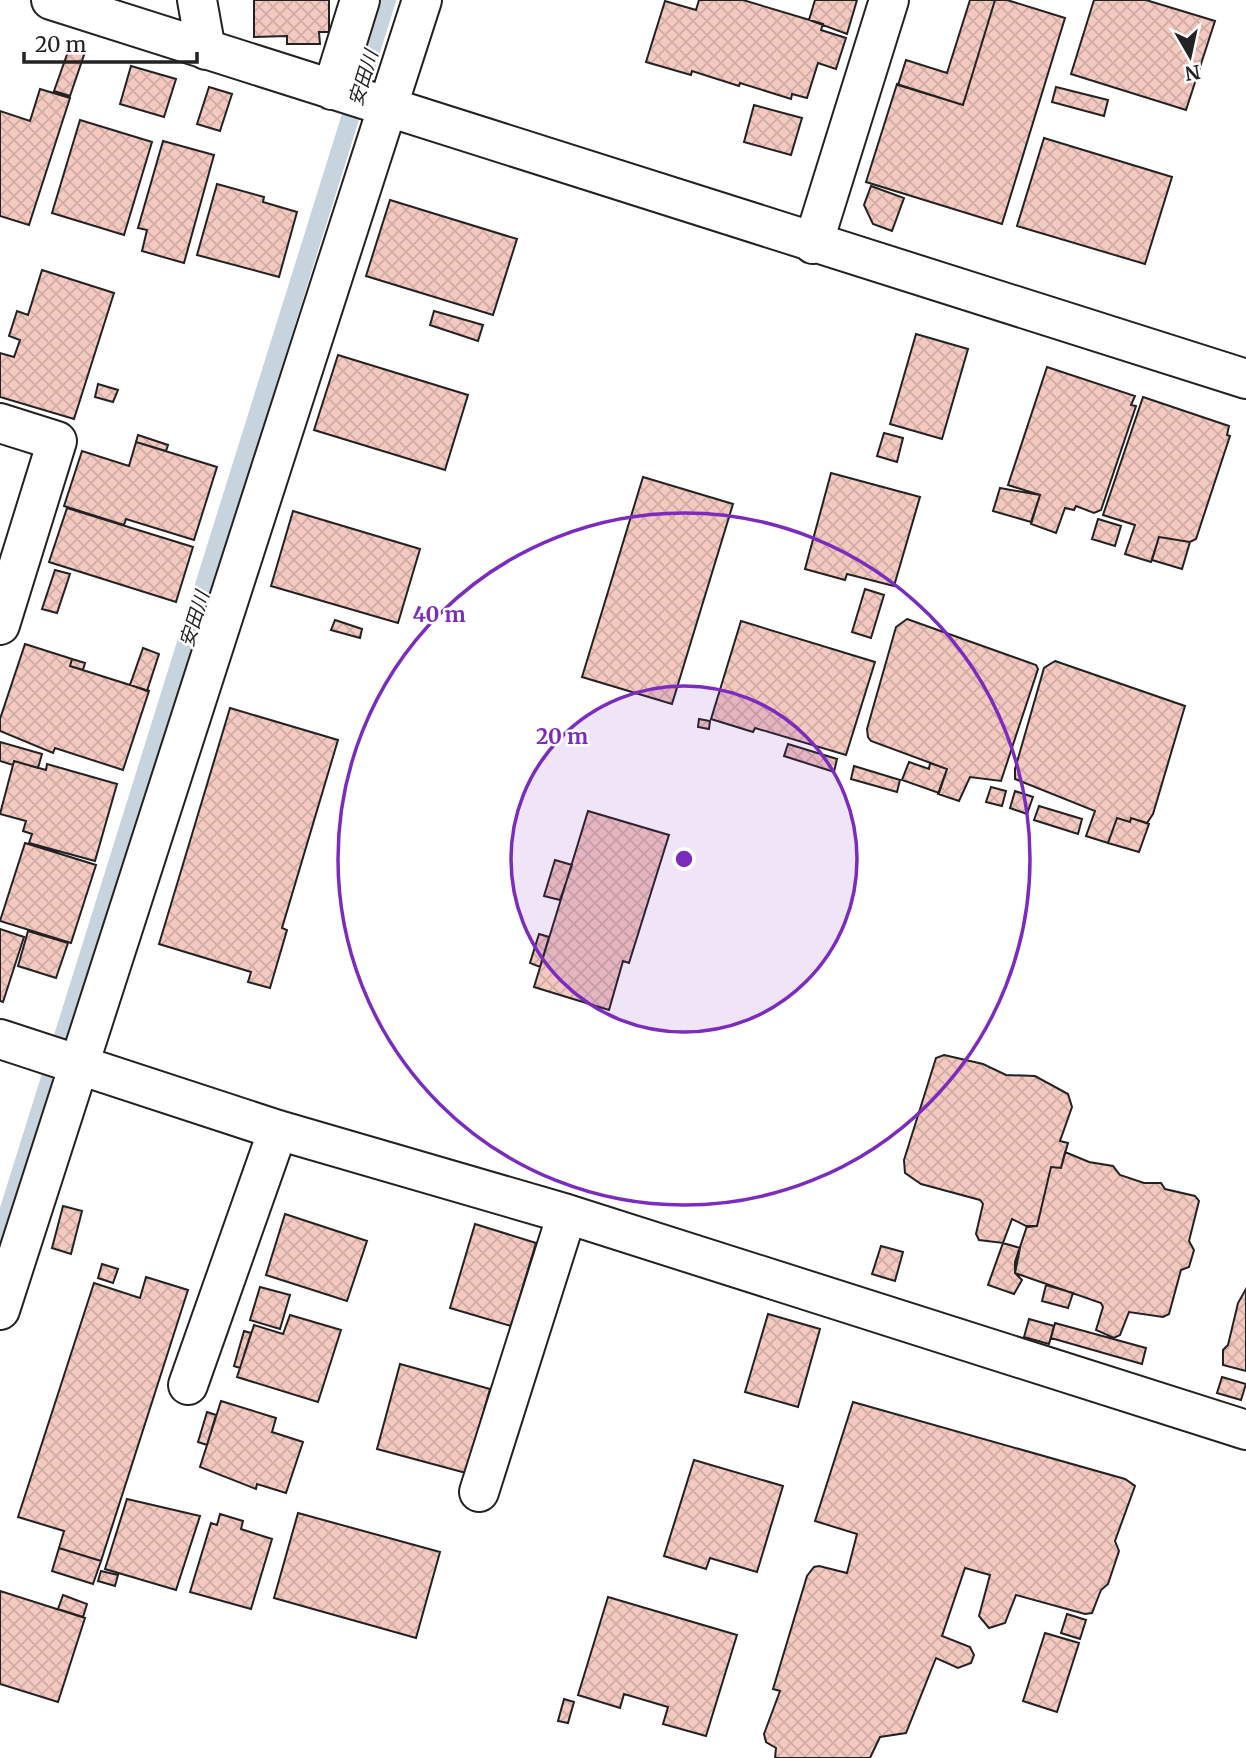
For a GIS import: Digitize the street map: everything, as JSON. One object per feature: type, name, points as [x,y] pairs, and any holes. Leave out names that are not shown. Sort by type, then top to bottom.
[{"type":"street","points":[[51,0],[813,244],[1246,379]]},
{"type":"street","points":[[197,0],[206,50]]},
{"type":"street","points":[[332,90],[360,0]]},
{"type":"street","points":[[0,1310],[422,0]]},
{"type":"street","points":[[813,244],[889,0]]},
{"type":"street","points":[[0,423],[57,441],[0,625]]},
{"type":"street","points":[[0,1039],[278,1130],[567,1214],[1246,1430]]},
{"type":"street","points":[[188,1385],[278,1130]]},
{"type":"street","points":[[479,1492],[567,1214]]},
{"type":"building","points":[[254,0],[329,0],[329,32],[319,32],[320,44],[287,44],[287,36],[254,37]]},
{"type":"building","points":[[699,0],[743,0],[823,24],[821,30],[846,38],[836,69],[818,63],[807,98],[792,94],[791,99],[740,83],[739,86],[692,71],[691,75],[646,62],[665,1],[696,10]]},
{"type":"building","points":[[815,0],[857,0],[847,34],[809,20]]},
{"type":"building","points":[[970,0],[995,0],[963,105],[898,85],[906,60],[947,73]]},
{"type":"building","points":[[995,0],[1007,0],[1065,18],[1002,224],[866,182],[897,84],[963,105]]},
{"type":"building","points":[[1094,0],[1146,0],[1215,21],[1186,110],[1071,74]]},
{"type":"building","points":[[70,46],[85,52],[70,96],[54,91]]},
{"type":"building","points":[[131,66],[176,79],[164,117],[120,104]]},
{"type":"building","points":[[209,87],[232,94],[220,131],[197,124]]},
{"type":"building","points":[[1056,87],[1108,100],[1104,116],[1052,102]]},
{"type":"building","points":[[40,89],[70,98],[29,225],[0,216],[0,111],[30,121]]},
{"type":"building","points":[[754,105],[802,118],[791,155],[744,142]]},
{"type":"building","points":[[80,120],[152,142],[124,235],[52,213]]},
{"type":"building","points":[[1044,138],[1172,177],[1145,264],[1017,226]]},
{"type":"building","points":[[163,141],[214,155],[184,263],[142,251],[147,230],[138,228]]},
{"type":"building","points":[[217,184],[264,197],[263,202],[297,212],[279,277],[197,255]]},
{"type":"building","points":[[871,186],[904,198],[892,231],[873,224],[864,205]]},
{"type":"building","points":[[390,200],[517,239],[493,315],[366,276]]},
{"type":"building","points":[[42,270],[114,293],[74,419],[0,397],[0,353],[14,357],[20,340],[9,336],[17,311],[28,315]]},
{"type":"building","points":[[434,311],[483,325],[478,341],[430,325]]},
{"type":"building","points":[[916,334],[968,349],[942,439],[890,424]]},
{"type":"building","points":[[338,355],[468,395],[445,470],[314,430]]},
{"type":"building","points":[[1047,367],[1135,396],[1131,405],[1136,406],[1101,510],[1094,513],[1076,506],[1074,510],[1065,508],[1056,533],[1031,524],[1040,495],[1008,485]]},
{"type":"building","points":[[98,384],[118,390],[113,402],[95,397]]},
{"type":"building","points":[[1143,397],[1229,426],[1227,435],[1230,436],[1196,539],[1190,542],[1159,537],[1151,562],[1125,554],[1135,525],[1103,515]]},
{"type":"building","points":[[884,433],[903,438],[897,462],[877,456]]},
{"type":"building","points":[[138,435],[168,445],[166,451],[136,442]]},
{"type":"building","points":[[136,442],[217,467],[194,540],[126,519],[124,525],[64,506],[82,451],[129,466]]},
{"type":"building","points":[[831,473],[920,497],[894,586],[847,574],[845,580],[805,569]]},
{"type":"building","points":[[643,477],[733,504],[672,704],[582,677]]},
{"type":"building","points":[[1000,488],[1040,495],[1031,522],[993,511]]},
{"type":"building","points":[[67,508],[193,547],[176,602],[49,562]]},
{"type":"building","points":[[293,511],[420,549],[398,623],[271,586]]},
{"type":"building","points":[[1098,519],[1121,526],[1115,546],[1092,539]]},
{"type":"building","points":[[1159,537],[1190,542],[1182,569],[1152,560]]},
{"type":"building","points":[[55,570],[70,574],[57,613],[42,609]]},
{"type":"building","points":[[865,589],[884,595],[871,638],[852,632]]},
{"type":"building","points":[[907,619],[1036,665],[1038,669],[1001,781],[970,777],[959,801],[938,794],[947,769],[871,741],[868,737],[867,729],[896,627]]},
{"type":"building","points":[[335,620],[362,629],[360,638],[331,630]]},
{"type":"building","points":[[741,621],[875,662],[846,755],[755,728],[753,732],[711,719]]},
{"type":"building","points":[[25,644],[72,659],[70,666],[149,691],[123,770],[55,748],[53,753],[0,731],[0,719]]},
{"type":"building","points":[[143,648],[159,654],[147,691],[130,685]]},
{"type":"building","points":[[72,659],[85,663],[83,670],[70,666]]},
{"type":"building","points":[[1055,661],[1185,706],[1153,814],[1147,823],[1131,818],[1130,822],[1117,818],[1108,843],[1086,836],[1095,811],[1015,779],[1015,769],[1044,668]]},
{"type":"building","points":[[230,708],[338,740],[282,928],[287,930],[270,988],[248,982],[251,972],[159,944]]},
{"type":"building","points":[[699,719],[710,721],[709,729],[698,727]]},
{"type":"building","points":[[0,742],[42,754],[38,768],[14,761],[13,765],[0,761]]},
{"type":"building","points":[[788,744],[837,759],[834,772],[784,756]]},
{"type":"building","points":[[14,761],[46,770],[47,764],[117,784],[95,861],[29,843],[32,834],[23,831],[26,821],[0,814]]},
{"type":"building","points":[[909,762],[929,769],[930,763],[947,769],[939,793],[902,780]]},
{"type":"building","points":[[854,766],[900,780],[897,792],[851,779]]},
{"type":"building","points":[[991,787],[1006,791],[1002,806],[986,802]]},
{"type":"building","points":[[1015,791],[1033,797],[1027,814],[1010,808]]},
{"type":"building","points":[[1039,806],[1082,819],[1078,834],[1034,820]]},
{"type":"building","points":[[588,811],[669,835],[629,963],[623,961],[609,1010],[534,987]]},
{"type":"building","points":[[1117,818],[1130,822],[1131,818],[1149,824],[1139,852],[1108,843]]},
{"type":"building","points":[[25,843],[96,865],[71,943],[0,921]]},
{"type":"building","points":[[555,860],[572,865],[560,900],[544,896]]},
{"type":"building","points":[[0,929],[24,937],[3,1002],[0,1001]]},
{"type":"building","points":[[28,931],[68,943],[56,978],[18,966]]},
{"type":"building","points":[[539,934],[549,937],[540,967],[530,963]]},
{"type":"building","points":[[944,1055],[983,1064],[1006,1075],[1035,1076],[1068,1094],[1072,1107],[1060,1141],[1068,1143],[1061,1168],[1051,1167],[1037,1226],[1028,1227],[1012,1219],[1003,1243],[979,1240],[976,1234],[983,1204],[980,1200],[921,1184],[905,1173],[904,1160],[936,1058]]},
{"type":"building","points":[[1065,1152],[1089,1162],[1113,1166],[1120,1175],[1144,1183],[1161,1183],[1165,1189],[1195,1196],[1199,1201],[1189,1241],[1194,1250],[1189,1267],[1181,1270],[1169,1314],[1163,1317],[1129,1312],[1120,1335],[1114,1338],[1096,1330],[1103,1307],[1101,1303],[1015,1273],[1015,1262],[1027,1226],[1037,1226],[1051,1167],[1061,1168]]},
{"type":"building","points":[[63,1206],[82,1211],[71,1254],[52,1248]]},
{"type":"building","points":[[285,1214],[367,1241],[347,1301],[266,1275]]},
{"type":"building","points":[[475,1224],[536,1243],[511,1326],[450,1308]]},
{"type":"building","points":[[1003,1243],[1020,1248],[1015,1273],[1022,1280],[1014,1294],[988,1285]]},
{"type":"building","points":[[881,1246],[903,1252],[895,1281],[872,1274]]},
{"type":"building","points":[[102,1264],[118,1269],[113,1283],[98,1278]]},
{"type":"building","points":[[146,1277],[188,1290],[101,1561],[59,1548],[64,1531],[18,1517],[94,1283],[140,1298]]},
{"type":"building","points":[[1046,1285],[1073,1293],[1068,1308],[1042,1301]]},
{"type":"building","points":[[260,1287],[290,1295],[280,1329],[250,1320]]},
{"type":"building","points":[[1246,1289],[1246,1371],[1223,1365],[1223,1350],[1228,1345],[1238,1303]]},
{"type":"building","points":[[768,1314],[820,1329],[798,1407],[745,1392]]},
{"type":"building","points":[[290,1315],[341,1330],[318,1402],[237,1377],[254,1325],[283,1334]]},
{"type":"building","points":[[1029,1319],[1054,1326],[1049,1344],[1024,1337]]},
{"type":"building","points":[[1055,1323],[1146,1348],[1142,1364],[1051,1338]]},
{"type":"building","points":[[244,1331],[251,1333],[240,1368],[234,1366]]},
{"type":"building","points":[[400,1364],[490,1389],[466,1473],[377,1449]]},
{"type":"building","points":[[1222,1377],[1246,1384],[1241,1400],[1217,1393]]},
{"type":"building","points":[[221,1401],[276,1418],[272,1432],[303,1442],[286,1493],[257,1484],[256,1489],[200,1467]]},
{"type":"building","points":[[853,1402],[1125,1479],[1135,1486],[1115,1541],[1119,1551],[1108,1584],[1101,1590],[1092,1613],[1085,1614],[1016,1595],[1005,1623],[989,1628],[979,1616],[990,1575],[965,1568],[942,1636],[970,1647],[974,1655],[971,1663],[958,1668],[936,1658],[906,1733],[880,1737],[870,1758],[775,1758],[776,1748],[766,1742],[764,1734],[780,1691],[773,1689],[807,1576],[814,1567],[819,1566],[847,1573],[857,1534],[815,1521]]},
{"type":"building","points":[[207,1412],[216,1415],[207,1445],[198,1442]]},
{"type":"building","points":[[694,1460],[783,1486],[757,1572],[710,1558],[706,1569],[664,1556]]},
{"type":"building","points":[[127,1499],[200,1516],[176,1590],[105,1569]]},
{"type":"building","points":[[298,1513],[440,1552],[416,1638],[274,1598]]},
{"type":"building","points":[[220,1514],[243,1521],[241,1529],[272,1539],[251,1609],[190,1592],[211,1523],[217,1525]]},
{"type":"building","points":[[59,1548],[101,1561],[93,1584],[52,1571]]},
{"type":"building","points":[[101,1571],[118,1575],[115,1586],[98,1581]]},
{"type":"building","points":[[0,1591],[85,1618],[58,1702],[0,1684]]},
{"type":"building","points":[[63,1595],[87,1604],[83,1617],[58,1609]]},
{"type":"building","points":[[608,1597],[737,1635],[706,1736],[663,1724],[668,1707],[624,1694],[620,1708],[578,1695]]},
{"type":"building","points":[[1067,1614],[1086,1620],[1080,1639],[1061,1633]]},
{"type":"building","points":[[1045,1633],[1079,1643],[1057,1712],[1023,1701]]},
{"type":"building","points":[[564,1699],[574,1702],[568,1723],[558,1721]]},
{"type":"waterway","name":"安田川","points":[[0,1238],[387,0]]}]
